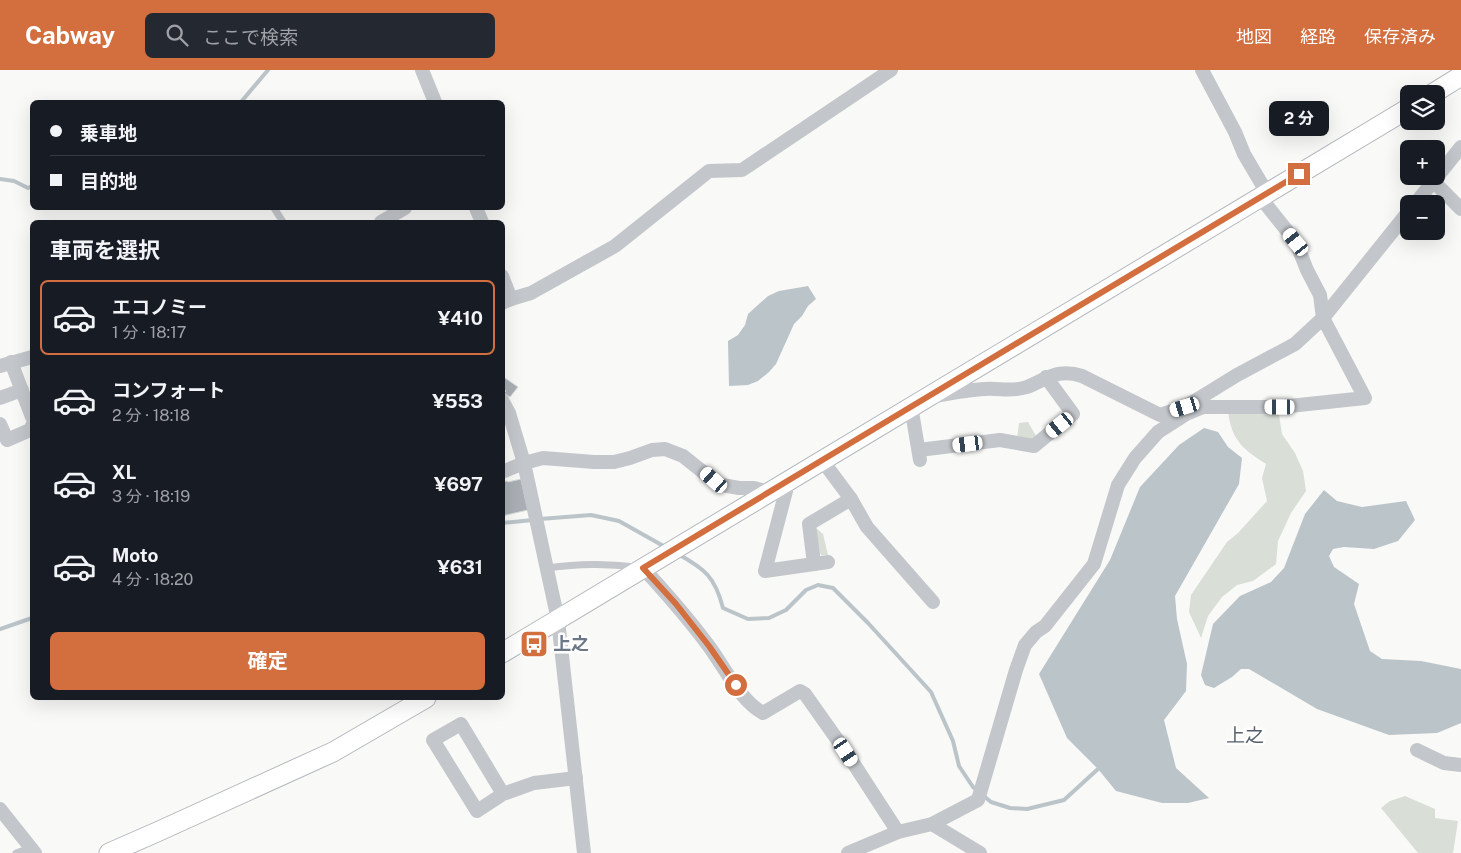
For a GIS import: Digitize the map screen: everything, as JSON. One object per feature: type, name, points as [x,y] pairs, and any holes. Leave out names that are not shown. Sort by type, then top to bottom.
[{"type":"street","points":[[422,70],[434,100]]},
{"type":"street","points":[[507,301],[531,294],[615,246],[709,171],[742,170],[891,70]]},
{"type":"street","points":[[919,402],[987,389],[1011,391],[1027,387],[1046,377],[1063,373],[1074,373],[1082,376],[1160,415],[1200,404],[1280,407],[1365,398],[1323,318],[1320,296],[1296,242],[1264,195],[1235,132],[1202,70]]},
{"type":"street","points":[[1445,86],[1461,76]]},
{"type":"street","points":[[505,650],[1400,113]]},
{"type":"street","points":[[1445,166],[1461,147]]},
{"type":"street","points":[[1422,195],[1430,185]]},
{"type":"street","points":[[1437,185],[1461,209]]},
{"type":"street","points":[[384,220],[402,210]]},
{"type":"street","points":[[848,853],[898,832],[932,824],[978,800],[1025,645],[1044,626],[1094,564],[1118,485],[1134,458],[1158,432],[1200,404],[1237,375],[1295,344],[1323,318],[1400,222]]},
{"type":"street","points":[[30,358],[6,364],[22,390],[30,412]]},
{"type":"street","points":[[919,402],[919,455],[1000,440],[1034,446],[1073,414],[1046,377]]},
{"type":"street","points":[[0,398],[22,390]]},
{"type":"street","points":[[505,406],[524,463],[558,620],[584,853]]},
{"type":"street","points":[[0,424],[7,440],[30,430]]},
{"type":"street","points":[[505,471],[543,458],[614,462],[652,450],[665,449],[690,460],[722,485],[739,488],[776,488],[786,491],[765,571],[821,563],[809,524],[851,499]]},
{"type":"street","points":[[822,460],[851,499],[867,527],[933,602]]},
{"type":"street","points":[[643,568],[676,604],[755,709],[763,713],[800,691],[805,694],[846,752],[898,832]]},
{"type":"street","points":[[108,853],[333,752],[423,700]]},
{"type":"street","points":[[504,794],[461,724],[433,740],[477,811],[504,794],[534,782],[576,778]]},
{"type":"street","points":[[1417,750],[1444,762],[1461,765]]},
{"type":"street","points":[[0,809],[33,850]]},
{"type":"street","points":[[932,824],[980,853]]},
{"type":"lane","points":[[547,568],[580,564],[614,564],[643,568]]},
{"type":"lane","points":[[16,853],[33,850]]},
{"type":"shaded area","points":[[808,286],[816,299],[794,324],[776,364],[758,381],[748,385],[729,386],[728,341],[738,335],[745,325],[748,314],[768,296],[779,291]]},
{"type":"shaded area","points":[[1275,411],[1279,415],[1282,434],[1295,453],[1303,471],[1306,491],[1291,513],[1278,541],[1276,564],[1253,581],[1237,585],[1222,597],[1208,616],[1201,638],[1189,612],[1191,595],[1227,542],[1238,533],[1267,501],[1262,478],[1266,464],[1251,454],[1240,443],[1232,430],[1228,412]]},
{"type":"shaded area","points":[[1028,422],[1036,436],[1030,440],[1017,438],[1019,423]]},
{"type":"shaded area","points":[[1204,428],[1218,432],[1228,447],[1242,458],[1239,484],[1175,596],[1177,619],[1187,664],[1186,691],[1164,720],[1176,768],[1209,798],[1188,803],[1162,803],[1116,791],[1098,769],[1067,738],[1039,674],[1110,560],[1140,487],[1179,445]]},
{"type":"shaded area","points":[[1324,490],[1337,501],[1362,507],[1406,501],[1415,520],[1398,541],[1374,549],[1344,547],[1333,549],[1329,556],[1334,567],[1359,584],[1354,604],[1370,651],[1382,659],[1421,661],[1461,669],[1461,723],[1437,733],[1389,735],[1317,709],[1249,669],[1241,669],[1214,688],[1205,685],[1201,675],[1213,624],[1240,596],[1271,582],[1284,568],[1305,514]]},
{"type":"shaded area","points":[[816,528],[823,534],[828,555],[818,553]]},
{"type":"shaded area","points":[[1405,796],[1435,809],[1435,818],[1458,821],[1453,853],[1418,853],[1381,808],[1390,801]]},
{"type":"building","points":[[505,378],[518,387],[510,397],[505,394]]},
{"type":"building","points":[[521,479],[528,510],[505,515],[505,481]]},
{"type":"waterway","points":[[243,100],[268,70]]},
{"type":"waterway","points":[[0,179],[14,181],[28,188],[30,187]]},
{"type":"waterway","points":[[540,519],[591,515],[619,521],[667,548]]},
{"type":"waterway","points":[[505,523],[533,520]]},
{"type":"waterway","points":[[678,554],[695,564],[708,575],[720,597],[723,608],[748,619],[769,618],[786,610],[806,590],[818,585],[833,588],[931,692],[953,741],[959,766],[973,787],[991,802],[1010,808],[1027,809],[1064,800],[1098,769]]},
{"type":"waterway","points":[[0,629],[30,619]]},
{"type":"place","name":"上之","points":[[534,644]]},
{"type":"district","name":"上之","points":[[1245,735]]},
{"type":"route","points":[[736,685],[709,646],[676,604],[643,568],[1299,174]]}]
